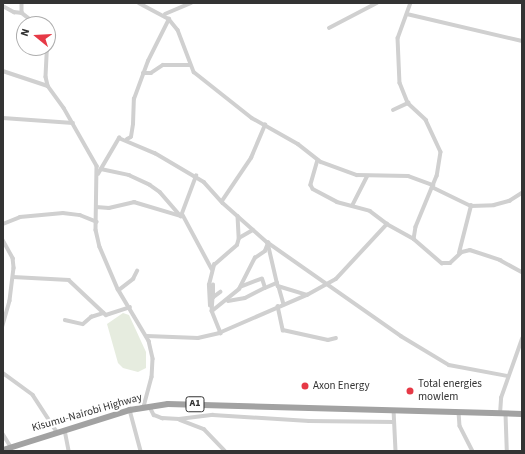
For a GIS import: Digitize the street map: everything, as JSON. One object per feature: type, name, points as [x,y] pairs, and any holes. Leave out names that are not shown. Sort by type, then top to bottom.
[{"type":"highway","name":"Kisumu-Nairobi Highway","points":[[3,450],[56,432],[147,406],[206,403],[394,409]]},
{"type":"highway","name":"A1","points":[[394,409],[522,414]]},
{"type":"street","points":[[22,3],[22,13]]},
{"type":"street","points":[[142,3],[165,14],[170,19],[178,30],[190,65],[194,72],[252,118],[298,144],[318,160],[367,177],[408,176],[432,186],[471,206],[494,205],[510,201],[522,193]]},
{"type":"street","points":[[165,14],[191,3]]},
{"type":"street","points":[[329,28],[377,3]]},
{"type":"street","points":[[411,3],[401,27],[398,45],[400,83],[408,103],[426,120],[439,144],[440,160],[432,186],[416,227],[414,239]]},
{"type":"street","points":[[3,6],[14,12],[22,13],[26,16]]},
{"type":"street","points":[[407,14],[522,41]]},
{"type":"street","points":[[127,139],[130,137],[134,99],[143,73],[170,19]]},
{"type":"street","points":[[47,56],[46,77],[48,86],[73,123],[92,157],[98,174],[96,207],[100,247],[119,290],[147,336],[154,359],[147,406],[157,418],[179,419],[214,415],[309,421],[394,422]]},
{"type":"street","points":[[143,73],[151,73],[163,65],[190,65]]},
{"type":"street","points":[[3,71],[48,86]]},
{"type":"street","points":[[392,110],[408,103]]},
{"type":"street","points":[[3,118],[73,123]]},
{"type":"street","points":[[222,201],[249,161],[265,125]]},
{"type":"street","points":[[98,174],[117,140],[127,139],[196,176],[268,243],[329,284],[401,336],[449,365],[508,376]]},
{"type":"street","points":[[318,160],[311,185],[313,189],[337,202],[370,211],[387,224],[414,239],[442,263],[450,263],[465,250],[481,252],[522,272]]},
{"type":"street","points":[[101,168],[129,175],[160,192],[182,216],[212,270]]},
{"type":"street","points":[[182,216],[196,176]]},
{"type":"street","points":[[352,206],[367,177]]},
{"type":"street","points":[[96,207],[108,208],[134,202],[182,216]]},
{"type":"street","points":[[458,255],[471,206]]},
{"type":"street","points":[[3,224],[20,217],[63,212],[80,215],[97,222]]},
{"type":"street","points":[[220,333],[210,306],[208,290],[212,270],[237,245],[239,238],[238,216]]},
{"type":"street","points":[[147,336],[198,338],[220,333],[278,306],[307,295],[329,284],[350,266],[387,224]]},
{"type":"street","points":[[239,238],[253,230]]},
{"type":"street","points":[[3,240],[13,258],[13,277],[3,326]]},
{"type":"street","points":[[268,243],[284,304]]},
{"type":"street","points":[[239,289],[255,258],[265,252],[268,243]]},
{"type":"street","points":[[119,290],[133,279],[136,271]]},
{"type":"street","points":[[13,277],[69,280],[96,303],[103,313],[108,315],[130,307]]},
{"type":"street","points":[[212,311],[227,301],[243,285],[262,279],[265,288]]},
{"type":"street","points":[[227,301],[245,298],[265,288],[278,285],[307,295]]},
{"type":"street","points":[[210,306],[214,302],[214,286]]},
{"type":"street","points":[[213,298],[221,292]]},
{"type":"street","points":[[278,306],[283,330],[328,340],[336,338]]},
{"type":"street","points":[[65,320],[84,324],[92,317],[103,313]]},
{"type":"street","points":[[500,414],[499,403],[522,339]]},
{"type":"street","points":[[3,373],[33,395],[56,432]]},
{"type":"street","points":[[394,409],[396,451]]},
{"type":"street","points":[[130,410],[141,451]]},
{"type":"street","points":[[459,412],[460,426],[473,451]]},
{"type":"street","points":[[506,414],[507,451]]},
{"type":"street","points":[[179,419],[204,429],[225,451]]},
{"type":"street","points":[[65,430],[69,451]]},
{"type":"street","points":[[3,434],[11,447]]},
{"type":"shaded area","points":[[123,313],[129,315],[146,352],[146,368],[138,372],[123,368],[118,363],[107,324]]},
{"type":"place","name":"Axon Energy","points":[[305,386]]},
{"type":"place","name":"Total energies mowlem","points":[[410,391]]}]
